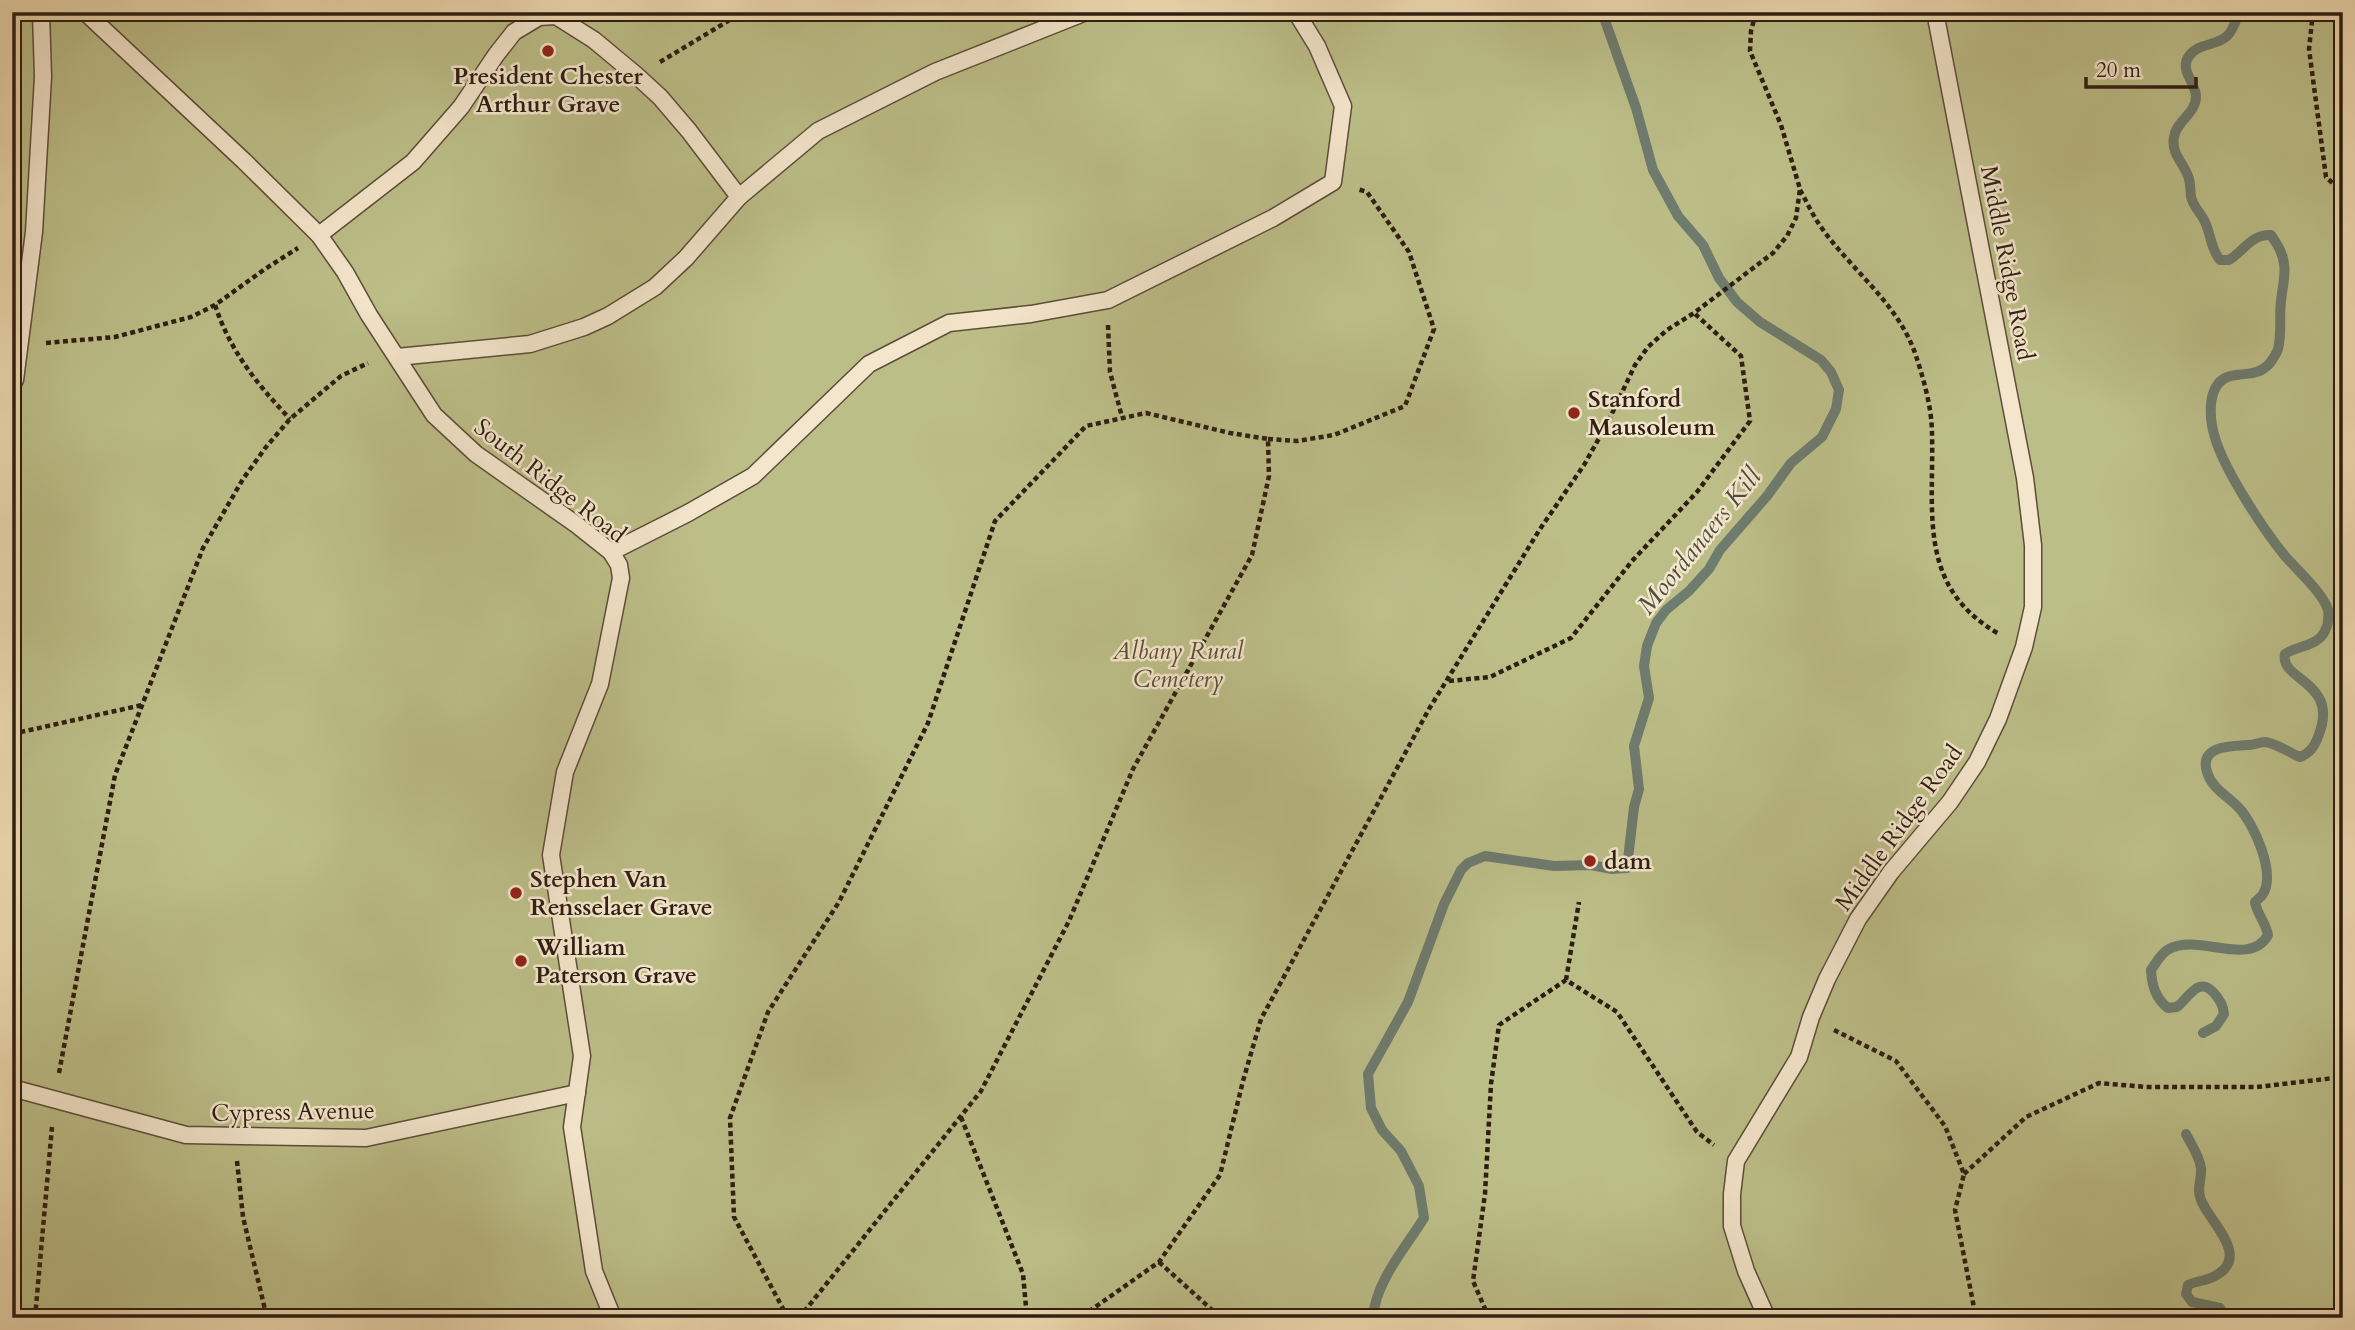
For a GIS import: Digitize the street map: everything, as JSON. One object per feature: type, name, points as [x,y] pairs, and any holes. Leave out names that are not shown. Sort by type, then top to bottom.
[{"type":"lane","points":[[12,384],[34,232],[43,78],[41,12]]},
{"type":"lane","name":"South Ridge Road","points":[[85,12],[319,235],[434,415],[475,454],[577,524],[611,552],[619,565],[621,578],[600,684],[565,772],[551,855],[582,1056],[572,1127],[594,1271],[613,1318]]},
{"type":"lane","points":[[397,358],[530,344],[584,327],[608,316],[655,287],[686,258],[739,197],[818,131],[935,72],[1086,12]]},
{"type":"lane","points":[[611,552],[753,476],[869,364],[937,329],[949,323],[1031,314],[1108,300],[1273,218],[1333,182],[1343,106],[1317,46],[1296,12]]},
{"type":"lane","name":"Middle Ridge Road","points":[[1767,1318],[1746,1271],[1732,1226],[1736,1161],[1799,1057],[1811,1017],[1827,979],[1858,919],[1891,872],[1950,802],[1977,762],[1998,719],[2030,627],[2034,587],[2030,512],[1935,12]]},
{"type":"lane","points":[[319,235],[413,162],[461,107],[514,32],[539,17],[556,16],[594,40],[636,75],[660,97],[689,131],[739,197]]},
{"type":"lane","name":"Cypress Avenue","points":[[12,1088],[186,1135],[366,1138],[577,1093]]},
{"type":"path","points":[[636,75],[743,12]]},
{"type":"path","points":[[1756,12],[1751,31],[1751,51],[1781,125],[1800,189],[1822,227],[1883,298],[1916,354],[1933,432],[1931,528],[1948,585],[1957,601],[1969,613],[1988,628],[2024,647]]},
{"type":"path","points":[[2313,12],[2309,49],[2326,177],[2343,193]]},
{"type":"path","points":[[788,1318],[734,1217],[730,1118],[768,1012],[839,902],[928,723],[995,521],[1087,426],[1146,414],[1230,433],[1297,441],[1334,435],[1405,406],[1434,329],[1409,252],[1367,192],[1333,182]]},
{"type":"path","points":[[1073,1318],[1091,1310],[1159,1262],[1220,1175],[1261,1019],[1429,709],[1540,529],[1584,465],[1635,365],[1648,347],[1667,330],[1694,313],[1773,253],[1787,236],[1796,218],[1800,189]]},
{"type":"path","points":[[19,345],[115,337],[191,317],[215,305],[319,235]]},
{"type":"path","points":[[1108,300],[1110,372],[1122,417]]},
{"type":"path","points":[[215,305],[222,326],[243,364],[290,419]]},
{"type":"path","points":[[1448,681],[1490,677],[1571,638],[1632,561],[1697,492],[1750,421],[1741,356],[1694,313]]},
{"type":"path","points":[[35,1318],[54,1099],[116,775],[203,548],[243,479],[266,447],[308,401],[347,372],[365,364],[397,358]]},
{"type":"path","points":[[799,1318],[982,1091],[1069,921],[1133,769],[1252,555],[1269,475],[1268,439]]},
{"type":"path","points":[[12,734],[143,705]]},
{"type":"path","points":[[1489,1318],[1473,1281],[1485,1194],[1491,1084],[1499,1025],[1566,979],[1579,902]]},
{"type":"path","points":[[1566,979],[1617,1012],[1697,1132],[1736,1161]]},
{"type":"path","points":[[1811,1017],[1896,1061],[1945,1126],[1964,1174]]},
{"type":"path","points":[[1976,1318],[1955,1210],[1964,1174],[2025,1116],[2099,1083],[2146,1087],[2257,1087],[2343,1077]]},
{"type":"path","points":[[960,1117],[1023,1274],[1027,1318]]},
{"type":"path","points":[[234,1136],[243,1217],[267,1318]]},
{"type":"path","points":[[1159,1262],[1221,1318]]},
{"type":"green space","name":"Albany Rural Cemetery","points":[[12,12],[2343,12],[2343,1318],[12,1318]]},
{"type":"waterway","name":"Moordanaers Kill","points":[[1373,1318],[1385,1278],[1424,1218],[1419,1186],[1401,1151],[1382,1130],[1371,1108],[1368,1074],[1408,1002],[1444,904],[1461,870],[1468,863],[1485,856],[1554,866],[1627,868],[1634,807],[1639,789],[1634,746],[1649,698],[1644,666],[1647,646],[1656,623],[1709,569],[1720,550],[1767,496],[1791,463],[1822,437],[1836,409],[1839,390],[1831,372],[1821,360],[1760,322],[1737,302],[1719,278],[1703,245],[1678,216],[1653,170],[1636,108],[1602,12]]},
{"type":"waterway","points":[[2203,1033],[2216,1026],[2224,1014],[2216,996],[2209,988],[2199,987],[2177,1007],[2168,1008],[2155,991],[2151,970],[2166,951],[2181,945],[2249,949],[2260,944],[2268,935],[2255,902],[2263,894],[2266,885],[2267,874],[2262,849],[2245,815],[2209,778],[2206,763],[2212,752],[2219,749],[2263,742],[2274,744],[2300,757],[2311,749],[2318,737],[2323,718],[2322,704],[2316,693],[2291,670],[2286,663],[2285,654],[2322,636],[2328,618],[2328,610],[2321,596],[2285,556],[2246,501],[2221,454],[2212,422],[2211,401],[2218,384],[2226,378],[2262,370],[2277,352],[2285,273],[2282,256],[2271,235],[2258,237],[2229,260],[2220,260],[2214,251],[2204,220],[2192,200],[2189,179],[2174,148],[2178,126],[2190,113],[2196,96],[2186,61],[2197,49],[2227,36],[2239,12]]},
{"type":"waterway","points":[[2186,1134],[2200,1164],[2201,1200],[2229,1250],[2229,1260],[2224,1269],[2213,1277],[2188,1285],[2186,1294],[2192,1302],[2220,1308],[2226,1318]]},
{"type":"place","name":"President Chester Arthur Grave","points":[[548,51]]},
{"type":"place","name":"Stanford Mausoleum","points":[[1574,413]]},
{"type":"place","name":"dam","points":[[1590,861]]},
{"type":"place","name":"Stephen Van Rensselaer Grave","points":[[516,893]]},
{"type":"place","name":"William Paterson Grave","points":[[521,961]]}]
